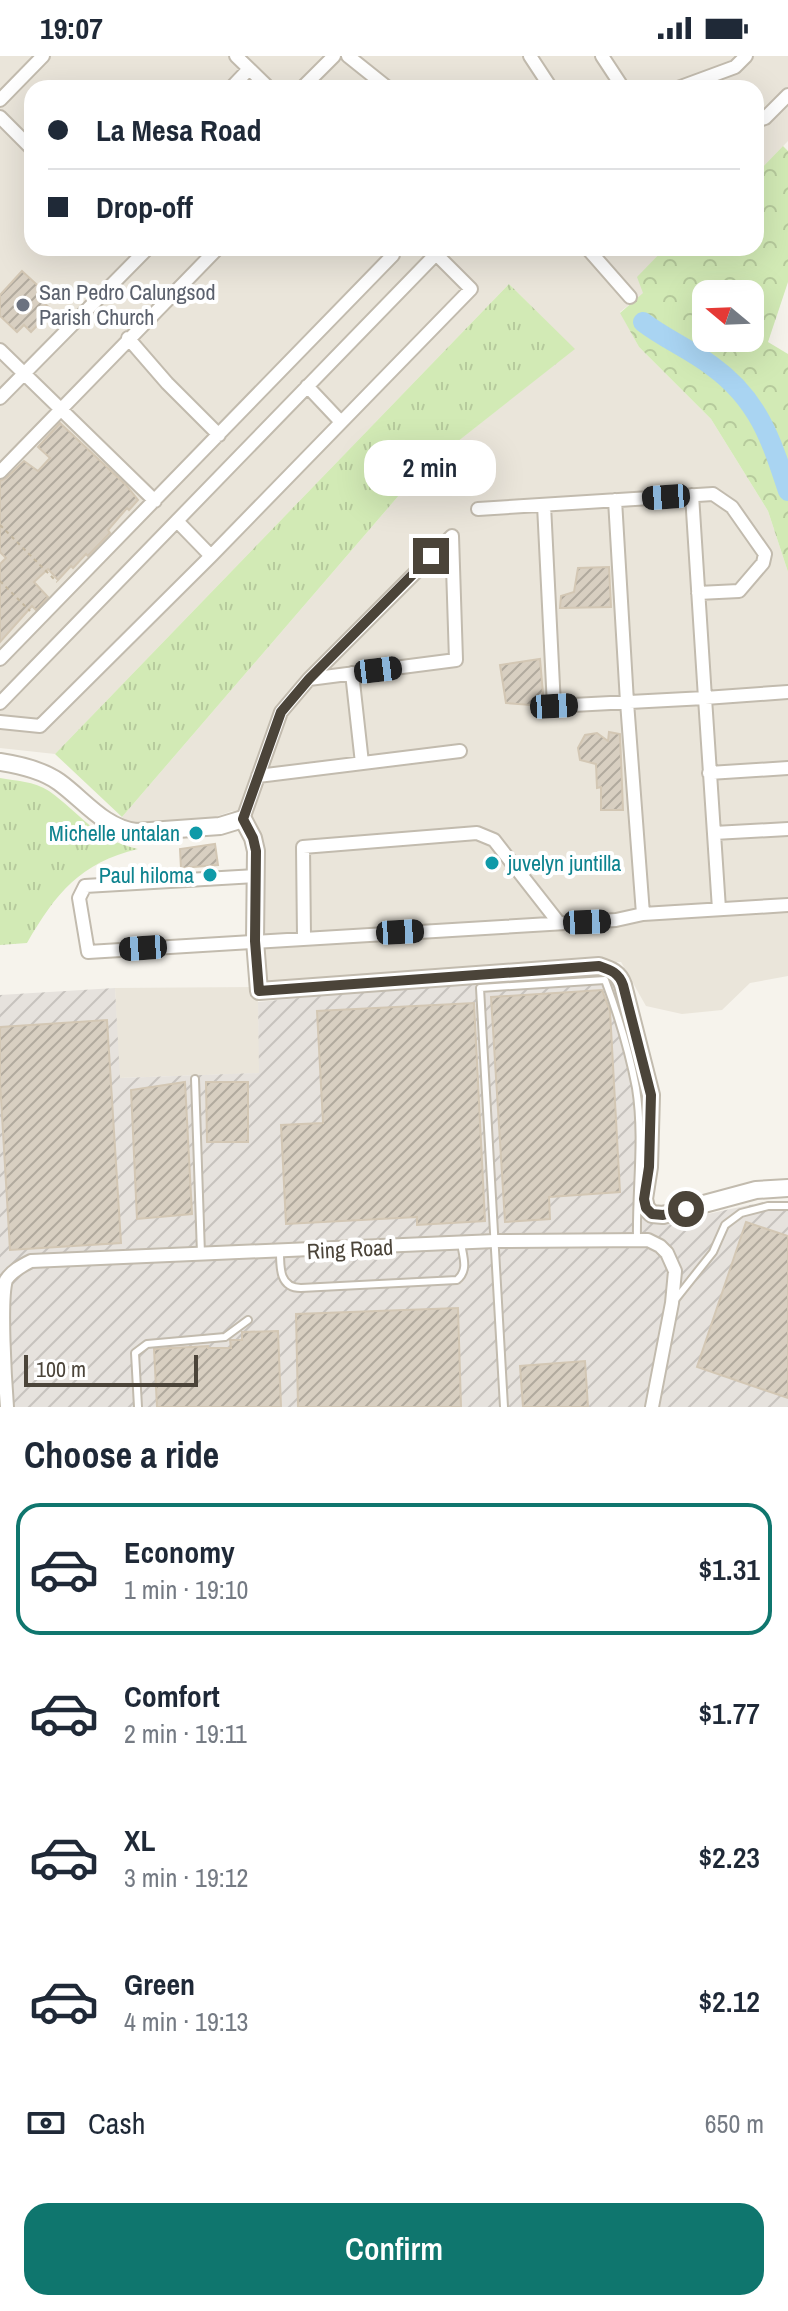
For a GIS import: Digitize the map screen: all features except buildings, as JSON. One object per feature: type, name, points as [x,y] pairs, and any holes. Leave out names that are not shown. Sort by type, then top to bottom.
[{"type":"street","points":[[0,100],[43,56]]},
{"type":"street","points":[[236,56],[261,80]]},
{"type":"street","points":[[310,80],[334,56]]},
{"type":"street","points":[[348,56],[378,80]]},
{"type":"street","points":[[530,56],[546,80]]},
{"type":"street","points":[[602,56],[618,80]]},
{"type":"street","points":[[700,80],[735,67],[746,56]]},
{"type":"street","points":[[239,80],[249,69]]},
{"type":"street","points":[[764,118],[788,95]]},
{"type":"street","points":[[0,117],[24,141]]},
{"type":"street","points":[[0,398],[135,256]]},
{"type":"street","points":[[0,472],[210,256]]},
{"type":"street","points":[[0,659],[392,256]]},
{"type":"street","points":[[0,703],[428,256]]},
{"type":"street","points":[[0,722],[40,726],[471,289],[438,256]]},
{"type":"street","points":[[594,256],[630,297]]},
{"type":"street","points":[[128,338],[219,435]]},
{"type":"street","points":[[0,350],[155,501]]},
{"type":"street","points":[[307,386],[341,422]]},
{"type":"street","points":[[478,509],[713,494],[732,507],[765,554],[763,563],[739,591],[698,593]]},
{"type":"street","points":[[692,495],[719,909]]},
{"type":"street","points":[[615,500],[643,914]]},
{"type":"street","points":[[544,505],[554,706],[788,692]]},
{"type":"street","points":[[177,521],[211,556]]},
{"type":"street","points":[[309,679],[456,660],[452,536],[309,679],[281,712],[243,819],[256,851],[255,941],[259,991],[599,966],[612,970],[623,985],[651,1095],[646,1208],[652,1214],[663,1215],[756,1190],[788,1188]]},
{"type":"street","points":[[352,673],[362,763]]},
{"type":"street","points":[[258,776],[460,751]]},
{"type":"street","points":[[0,762],[57,780],[123,830],[136,832],[220,826],[243,819]]},
{"type":"street","points":[[709,773],[788,768]]},
{"type":"street","points":[[714,833],[788,829]]},
{"type":"street","points":[[304,937],[303,847],[477,833],[494,840],[559,923]]},
{"type":"street","points":[[256,876],[85,886],[79,898],[88,952],[616,920],[643,914],[788,905]]},
{"type":"street","points":[[637,1238],[660,1246],[667,1253],[675,1271],[652,1407]]},
{"type":"street","name":"Ring Road","points":[[4,1402],[0,1301],[3,1276],[31,1261],[637,1238]]},
{"type":"lane","points":[[504,1407],[480,988],[605,980],[621,1021],[636,1090],[639,1160],[637,1238]]},
{"type":"lane","points":[[195,1079],[201,1254]]},
{"type":"lane","points":[[672,1303],[713,1252],[725,1225],[741,1213],[768,1206],[788,1206]]},
{"type":"lane","points":[[280,1252],[283,1278],[288,1285],[301,1288],[457,1280],[463,1275],[465,1266],[461,1243]]},
{"type":"lane","points":[[138,1407],[135,1353],[147,1344],[225,1337],[248,1320]]},
{"type":"path","points":[[0,525],[66,591]]},
{"type":"path","points":[[0,581],[39,620]]},
{"type":"shaded area","points":[[0,56],[788,56],[788,141],[764,166],[764,80],[24,80],[24,256],[658,256],[638,277],[644,293],[620,312],[639,347],[711,419],[768,511],[788,572],[788,976],[750,983],[722,1010],[682,1014],[646,1006],[621,962],[546,962],[265,986],[259,829],[252,818],[232,811],[215,817],[130,825],[122,817],[419,472],[574,349],[509,284],[55,754],[0,748]]},
{"type":"shaded area","points":[[608,973],[618,987],[646,1086],[640,1217],[662,1224],[749,1205],[788,1201],[788,1407],[0,1407],[0,995],[115,988],[120,1078],[259,1073],[258,1002],[472,981]]},
{"type":"shaded area","points":[[254,987],[258,1002],[260,1073],[119,1078],[115,988]]},
{"type":"green space","points":[[783,146],[788,151],[788,282],[768,342],[788,354],[788,572],[768,511],[711,419],[639,347],[620,313],[643,293],[637,277],[657,256],[764,256],[764,166]]},
{"type":"green space","points":[[509,284],[575,349],[419,472],[122,817],[55,754]]},
{"type":"green space","points":[[0,778],[25,782],[49,791],[100,833],[138,849],[100,863],[72,882],[48,909],[27,943],[0,945]]},
{"type":"waterway","points":[[643,322],[704,360],[741,392],[769,437],[788,491]]},
{"type":"place","name":"San Pedro Calungsod Parish Church","points":[[23,305]]},
{"type":"place","name":"Michelle untalan","points":[[196,833]]},
{"type":"place","name":"juvelyn juntilla","points":[[492,863]]},
{"type":"place","name":"Paul hiloma","points":[[210,875]]},
{"type":"route","points":[[431,556],[309,679],[281,712],[243,819],[256,851],[255,941],[259,991],[599,966],[612,970],[623,985],[651,1095],[646,1208],[652,1214],[663,1215],[686,1209]]}]
